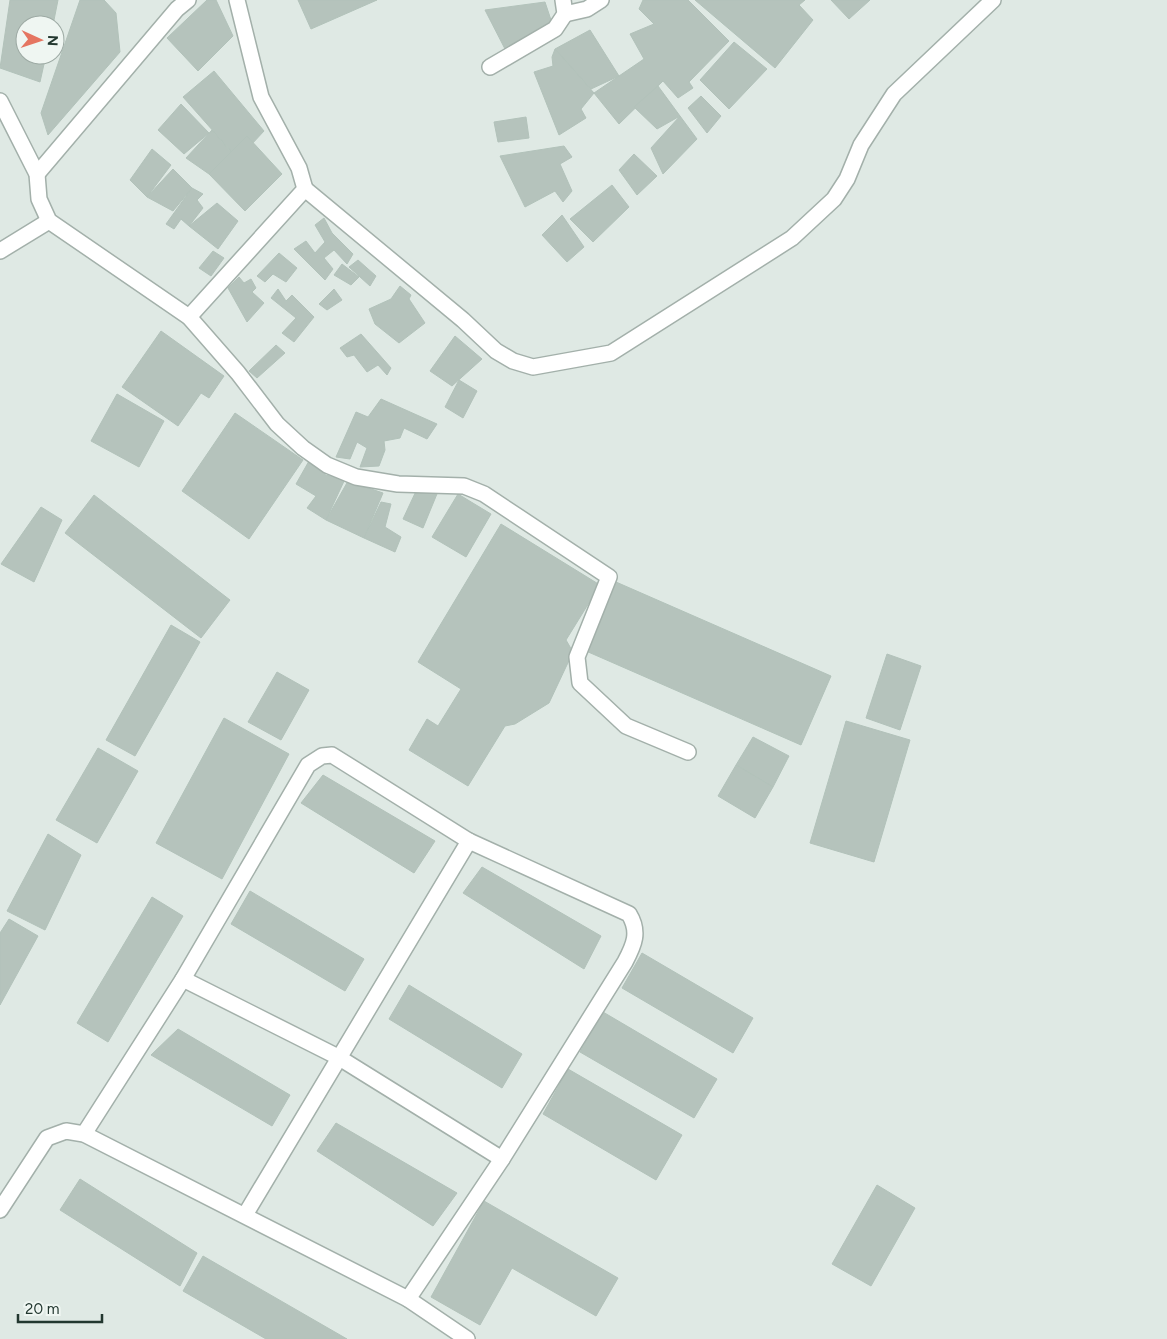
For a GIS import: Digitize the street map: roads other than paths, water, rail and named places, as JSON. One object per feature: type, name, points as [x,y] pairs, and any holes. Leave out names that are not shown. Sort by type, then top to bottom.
[{"type":"street","points":[[37,174],[177,9],[188,0]]},
{"type":"street","points":[[237,0],[261,97],[299,168],[305,189],[463,320],[496,350],[513,361],[533,367],[611,353],[792,238],[814,220],[834,199],[847,179],[861,145],[894,94],[993,0]]},
{"type":"street","points":[[490,66],[555,29],[564,7],[587,9],[601,0]]},
{"type":"street","points":[[0,101],[37,174],[39,199],[49,221],[189,317],[238,373],[277,424],[303,448],[327,465],[356,478],[398,484],[464,486],[484,494],[609,577],[576,658],[580,684],[626,726],[688,752]]},
{"type":"street","points":[[189,317],[305,189]]},
{"type":"street","points":[[0,251],[49,221]]},
{"type":"street","points":[[84,1134],[183,979],[308,765],[322,756],[332,756],[469,841],[629,914],[635,924],[636,943],[502,1159],[408,1299]]},
{"type":"street","points":[[245,1214],[469,841]]},
{"type":"street","points":[[183,979],[338,1057],[502,1159]]},
{"type":"street","points":[[0,1210],[47,1138],[66,1131],[84,1134],[245,1214],[408,1299],[467,1339]]}]
